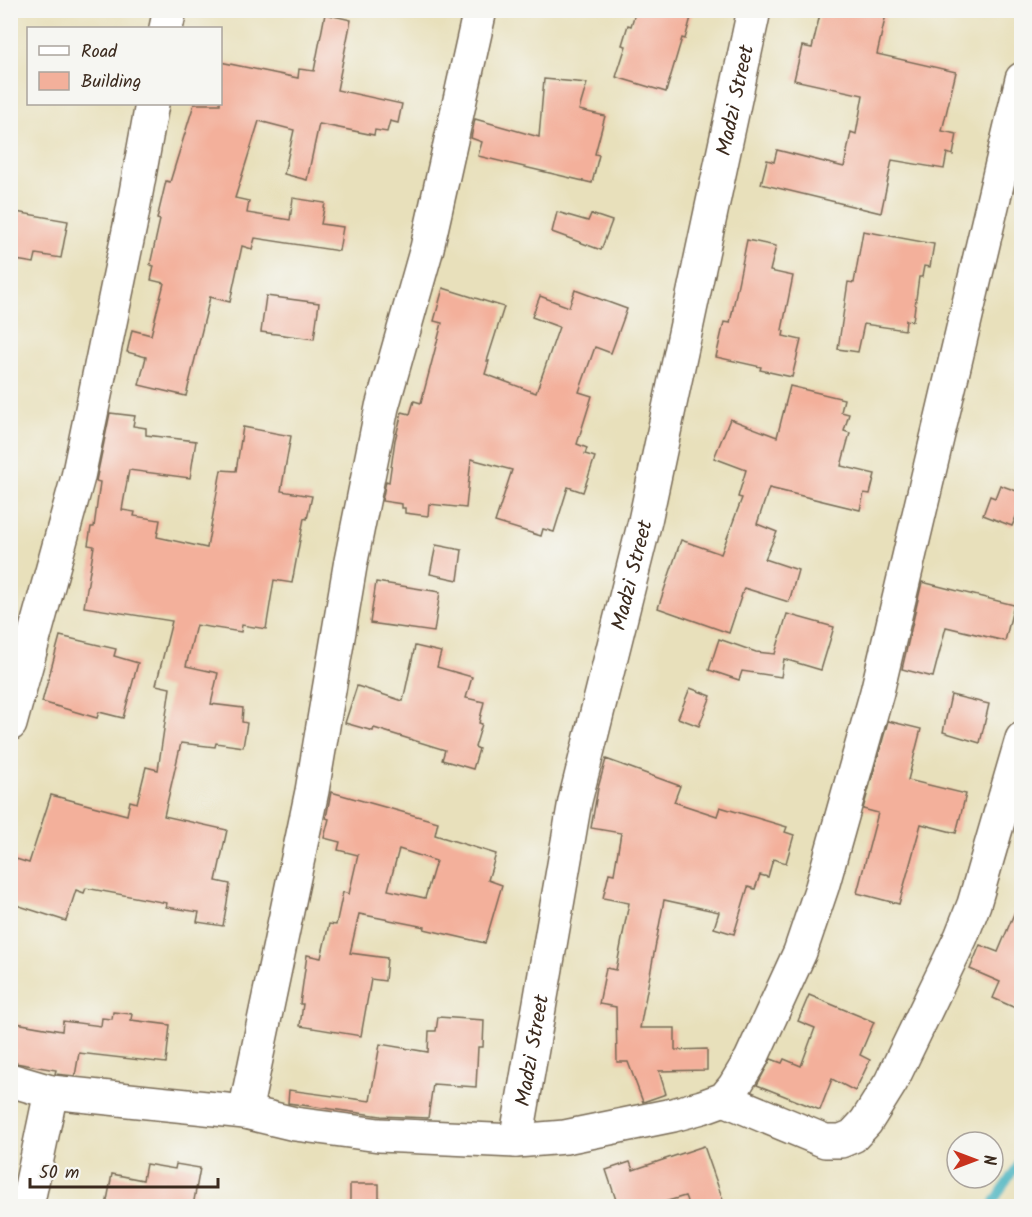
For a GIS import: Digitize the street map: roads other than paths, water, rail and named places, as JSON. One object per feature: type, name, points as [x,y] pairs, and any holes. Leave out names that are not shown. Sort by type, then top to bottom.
[{"type":"street","points":[[166,27],[170,10]]},
{"type":"street","points":[[244,1112],[312,791],[350,566],[382,407],[427,248],[480,10]]},
{"type":"street","name":"Madzi Street","points":[[516,1141],[575,801],[645,521],[754,10]]},
{"type":"street","points":[[10,1080],[51,1092],[244,1112],[295,1124],[379,1134],[516,1141],[565,1137],[673,1115],[724,1099],[751,1059],[800,952],[822,887],[877,692],[1022,79]]},
{"type":"street","points":[[10,724],[78,477],[152,105]]},
{"type":"street","points":[[724,1099],[825,1141],[841,1141],[854,1136],[866,1122],[891,1082],[961,936],[974,904],[1022,739]]},
{"type":"street","points":[[27,1206],[51,1092]]},
{"type":"waterway","points":[[991,1206],[1022,1158]]}]
